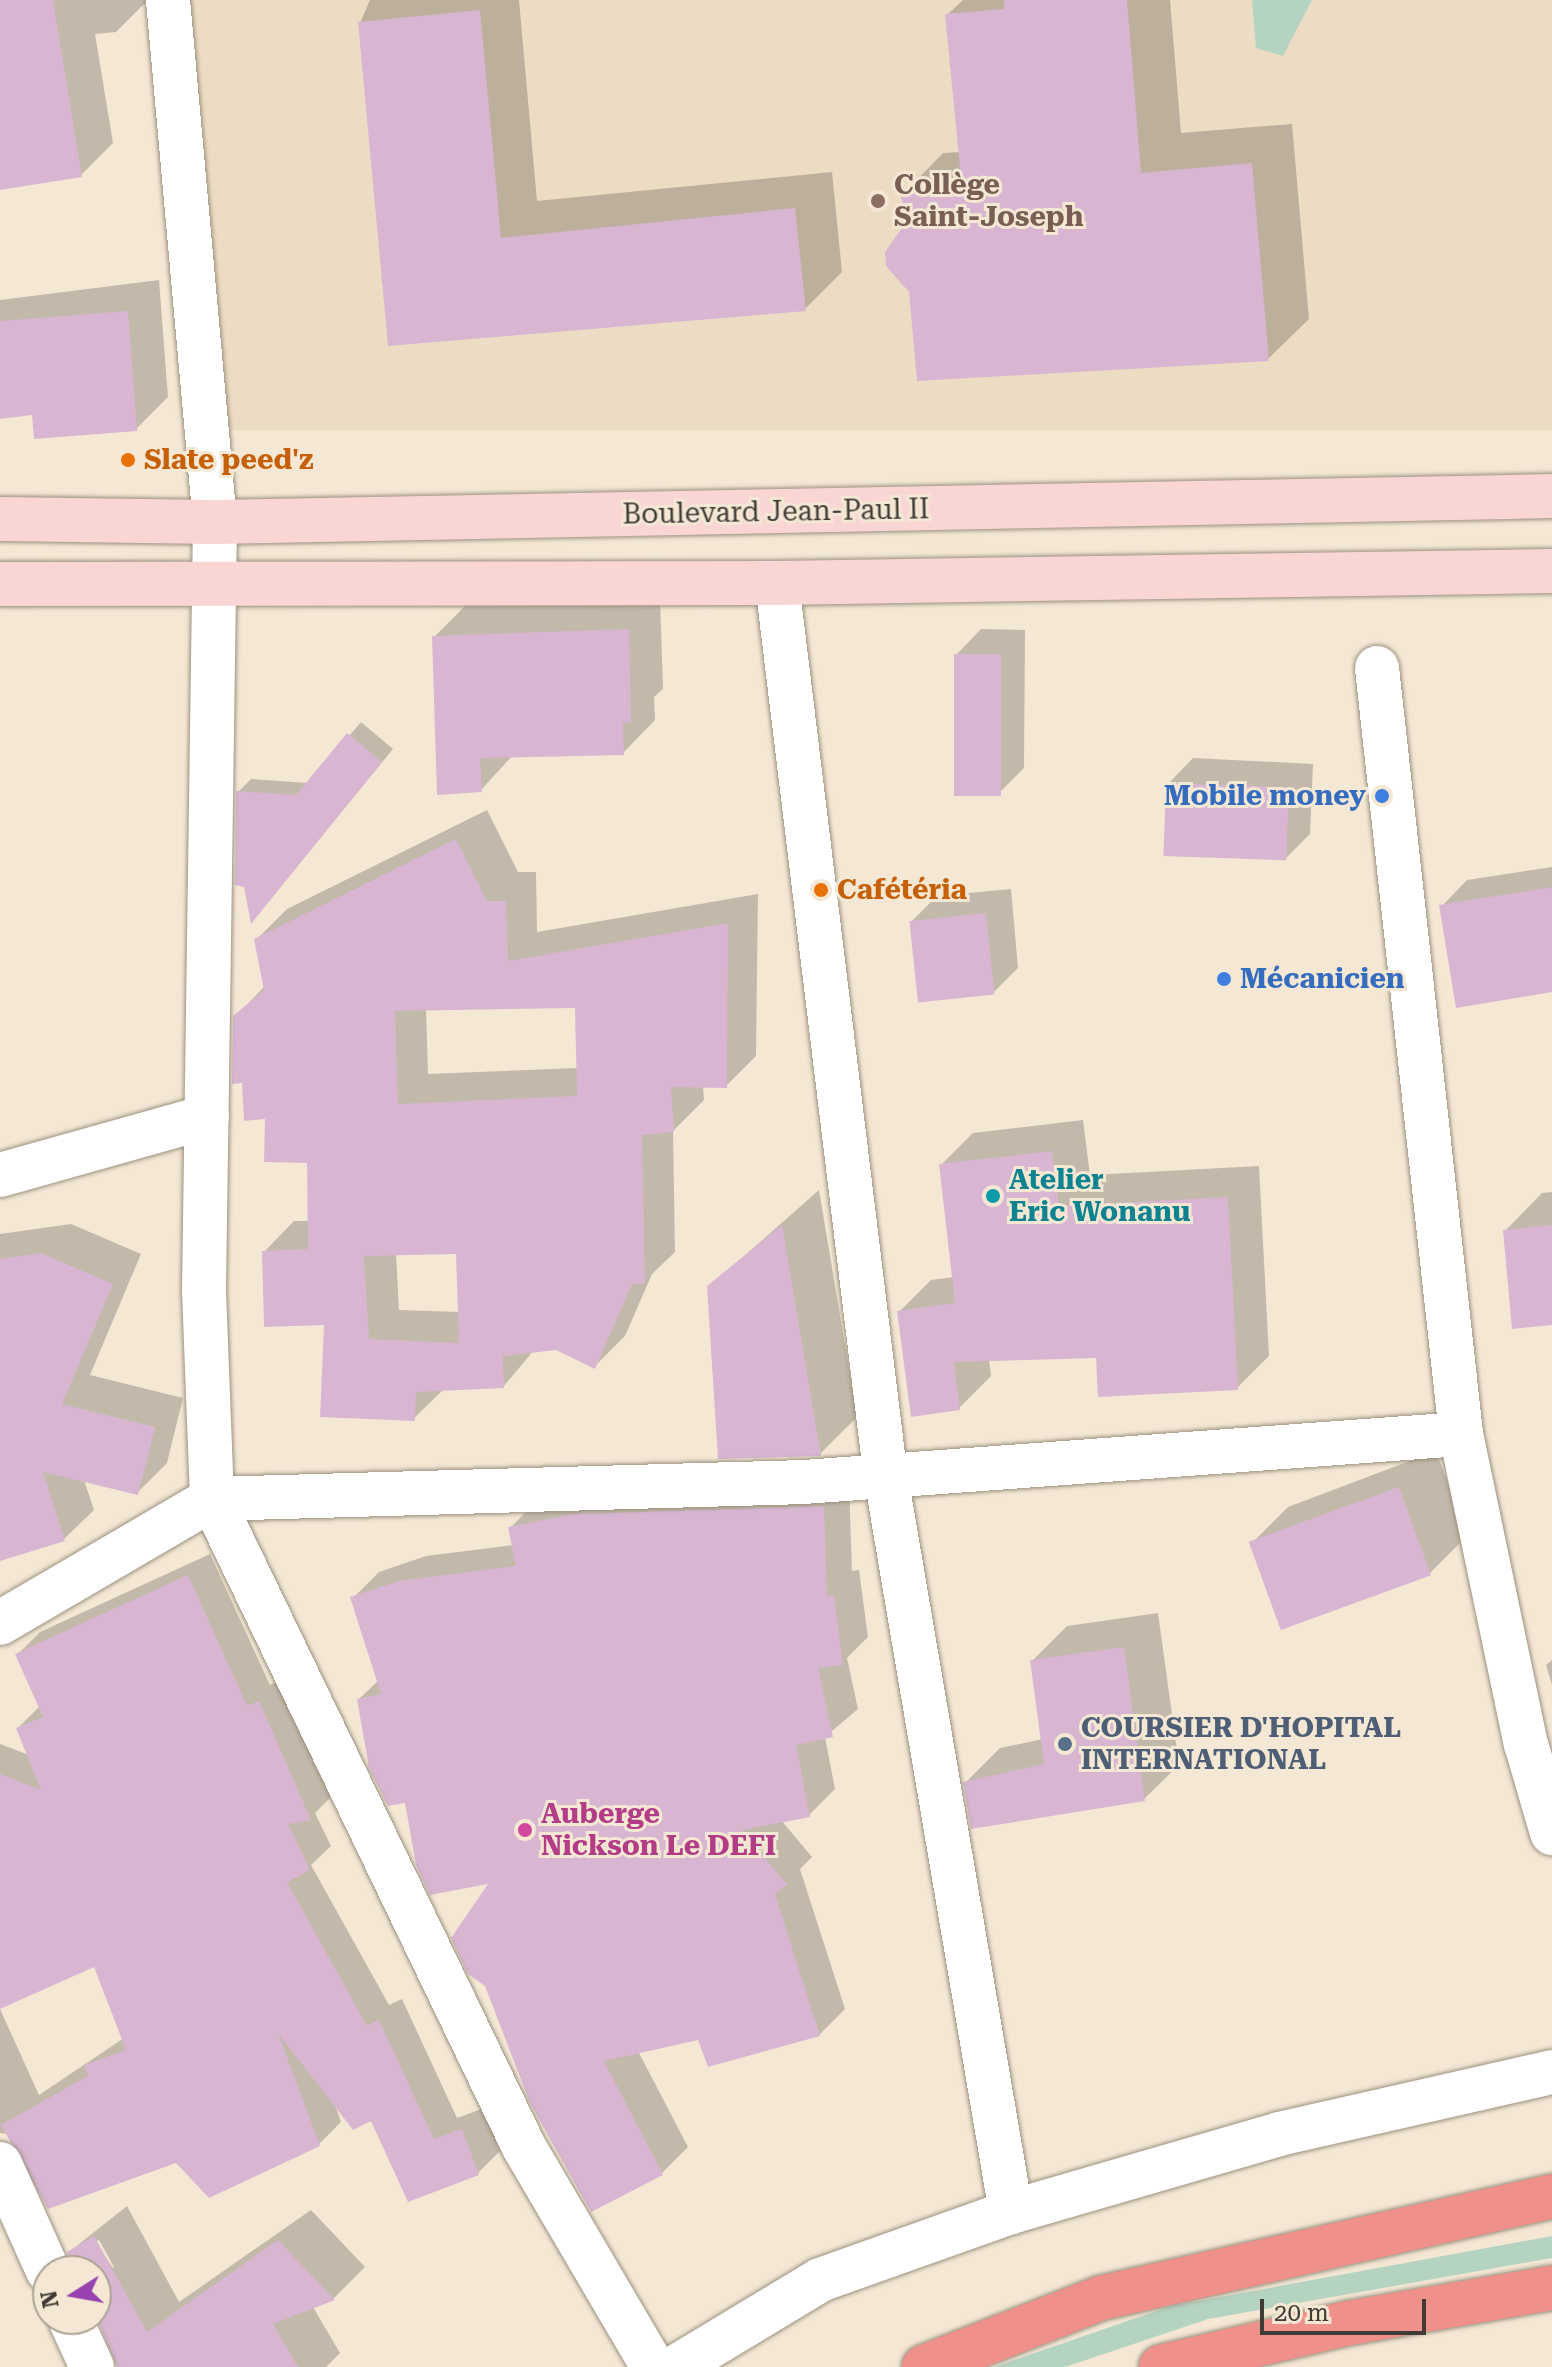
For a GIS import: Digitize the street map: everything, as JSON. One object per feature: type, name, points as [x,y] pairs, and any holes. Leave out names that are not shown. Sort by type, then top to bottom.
[{"type":"highway","points":[[924,2367],[1101,2298],[1552,2196]]},
{"type":"highway","points":[[1161,2367],[1349,2323],[1552,2288]]},
{"type":"main road","name":"Boulevard Jean-Paul II","points":[[0,519],[215,522],[1552,496]]},
{"type":"main road","points":[[0,584],[212,587],[777,583],[1552,571]]},
{"type":"street","points":[[168,0],[215,522],[207,1117],[212,1499],[524,2147],[653,2367]]},
{"type":"street","points":[[777,583],[885,1471],[1011,2212]]},
{"type":"street","points":[[1377,668],[1461,1434],[1526,1744],[1552,1833]]},
{"type":"street","points":[[0,1175],[207,1117]]},
{"type":"street","points":[[0,1623],[212,1499],[804,1482],[885,1471],[1461,1434]]},
{"type":"street","points":[[676,2367],[820,2280],[1011,2212],[1279,2134],[1552,2072]]},
{"type":"street","points":[[0,2164],[41,2255]]},
{"type":"street","points":[[77,2335],[92,2367]]},
{"type":"shaded area","name":"Collège Saint-Joseph","points":[[190,0],[1552,0],[1552,430],[190,430]]},
{"type":"green space","points":[[1252,0],[1312,0],[1283,56],[1256,48]]},
{"type":"green space","points":[[1552,2236],[1552,2258],[1208,2319],[1065,2367],[994,2367],[1171,2306]]},
{"type":"building","points":[[0,0],[53,0],[82,177],[0,190]]},
{"type":"building","points":[[1004,0],[1127,0],[1141,173],[1252,163],[1269,361],[917,381],[909,292],[886,266],[885,252],[904,225],[901,193],[962,188],[945,14],[1004,9]]},
{"type":"building","points":[[480,10],[501,238],[795,208],[806,311],[388,346],[358,22]]},
{"type":"building","points":[[128,311],[137,431],[34,439],[32,415],[0,419],[0,321]]},
{"type":"building","points":[[629,629],[631,723],[623,723],[624,755],[480,758],[482,792],[437,795],[432,636]]},
{"type":"building","points":[[954,654],[1001,654],[1001,796],[954,796]]},
{"type":"building","points":[[347,733],[382,762],[251,924],[244,887],[235,885],[236,791],[296,795]]},
{"type":"building","points":[[1166,783],[1289,787],[1286,860],[1163,856]]},
{"type":"building","points":[[456,839],[487,901],[506,901],[508,961],[728,923],[727,1088],[671,1087],[674,1132],[642,1135],[645,1284],[632,1284],[595,1369],[556,1350],[503,1356],[504,1388],[416,1392],[415,1421],[320,1417],[324,1325],[264,1327],[262,1251],[308,1249],[307,1163],[264,1162],[265,1119],[244,1121],[242,1083],[232,1084],[233,1016],[264,990],[254,939]],"holes":[[[575,1008],[577,1096],[398,1104],[395,1011]],[[456,1254],[459,1343],[369,1339],[364,1256]]]},
{"type":"building","points":[[1552,887],[1552,992],[1456,1008],[1439,905]]},
{"type":"building","points":[[986,913],[995,995],[918,1003],[909,921]]},
{"type":"building","points":[[1052,1151],[1059,1206],[1228,1197],[1238,1390],[1098,1397],[1096,1358],[954,1362],[960,1410],[911,1417],[897,1311],[955,1303],[939,1164]]},
{"type":"building","points":[[782,1225],[821,1456],[718,1459],[707,1286]]},
{"type":"building","points":[[1552,1225],[1552,1325],[1512,1329],[1503,1230]]},
{"type":"building","points":[[41,1253],[113,1284],[62,1404],[155,1427],[138,1495],[43,1472],[65,1541],[0,1561],[0,1259]]},
{"type":"building","points":[[1399,1487],[1431,1575],[1281,1630],[1249,1542]]},
{"type":"building","points":[[824,1506],[827,1596],[834,1595],[843,1665],[818,1668],[833,1737],[796,1745],[810,1817],[742,1830],[787,1885],[775,1894],[820,2036],[708,2067],[698,2040],[604,2061],[663,2175],[591,2212],[530,2103],[485,1986],[468,1974],[451,1938],[488,1884],[430,1895],[416,1865],[405,1803],[388,1806],[369,1768],[357,1699],[381,1694],[350,1597],[399,1581],[516,1566],[508,1527],[574,1514]]},
{"type":"building","points":[[188,1575],[247,1706],[259,1701],[311,1820],[288,1824],[310,1870],[287,1882],[367,2026],[379,2020],[434,2139],[462,2129],[479,2175],[408,2202],[371,2121],[353,2130],[278,2033],[320,2146],[209,2198],[176,2163],[48,2209],[1,2125],[88,2076],[84,2065],[126,2050],[94,1967],[0,2009],[0,1774],[41,1790],[16,1728],[43,1717],[15,1654]]},
{"type":"building","points":[[1124,1647],[1145,1801],[971,1829],[963,1782],[1044,1764],[1030,1660]]},
{"type":"building","points":[[94,2236],[104,2255],[68,2255],[67,2252]]},
{"type":"building","points":[[278,2240],[335,2300],[273,2324],[298,2367],[117,2367],[104,2335],[112,2335],[112,2269],[147,2332]]},
{"type":"place","name":"Collège Saint-Joseph","points":[[878,201]]},
{"type":"place","name":"Slate peed'z","points":[[128,460]]},
{"type":"place","name":"Mobile money","points":[[1382,796]]},
{"type":"place","name":"Cafétéria","points":[[821,890]]},
{"type":"place","name":"Mécanicien","points":[[1224,979]]},
{"type":"place","name":"Atelier Eric Wonanu","points":[[993,1196]]},
{"type":"place","name":"COURSIER D'HOPITAL INTERNATIONAL","points":[[1065,1744]]},
{"type":"place","name":"Auberge Nickson Le DEFI","points":[[525,1830]]}]
